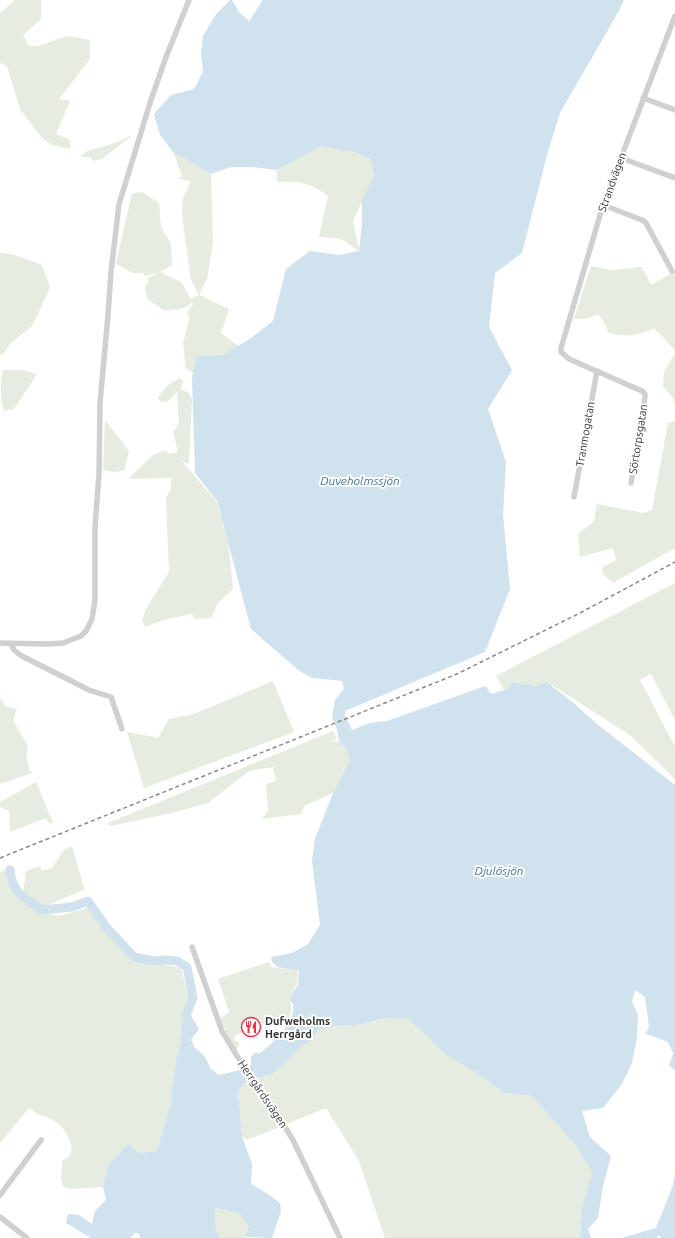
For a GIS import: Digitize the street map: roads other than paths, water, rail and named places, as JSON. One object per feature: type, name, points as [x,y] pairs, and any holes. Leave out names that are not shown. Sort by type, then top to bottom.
[{"type":"street","points":[[0,643],[63,643],[80,636],[86,631],[92,619],[95,600],[95,527],[99,474],[100,403],[111,272],[119,204],[166,56],[189,0]]},
{"type":"street","name":"Strandvägen","points":[[561,352],[569,318],[603,205],[675,16]]},
{"type":"street","points":[[643,98],[675,110]]},
{"type":"street","points":[[621,158],[675,178]]},
{"type":"street","points":[[603,205],[642,220],[646,223],[672,271]]},
{"type":"street","name":"Sörtorpsgatan","points":[[561,352],[569,359],[642,391],[645,394],[631,483]]},
{"type":"street","name":"Tranmogatan","points":[[574,496],[597,371]]},
{"type":"street","points":[[11,644],[14,650],[20,655],[89,690],[111,697],[122,729]]},
{"type":"street","name":"Herrgårdsvägen","points":[[192,947],[222,1031],[245,1068],[274,1108],[293,1140],[340,1238]]},
{"type":"street","points":[[0,1196],[41,1140]]},
{"type":"street","points":[[0,1217],[27,1238]]},
{"type":"water","points":[[230,0],[232,0],[239,12],[249,21],[263,0],[624,0],[560,113],[547,155],[522,253],[495,273],[489,327],[512,370],[488,409],[506,462],[503,515],[510,589],[485,652],[345,711],[345,715],[352,730],[370,723],[387,721],[485,686],[491,694],[508,689],[512,682],[535,686],[547,682],[597,724],[675,785],[675,1070],[669,1066],[673,1053],[668,1042],[646,1034],[649,1026],[645,997],[635,990],[632,1002],[638,1015],[637,1037],[632,1063],[622,1084],[603,1108],[582,1111],[590,1137],[611,1156],[603,1186],[598,1218],[588,1229],[591,1238],[580,1238],[582,1208],[592,1172],[576,1146],[532,1096],[504,1093],[483,1077],[443,1053],[407,1018],[381,1019],[357,1025],[336,1026],[318,1030],[310,1041],[297,1050],[272,1074],[263,1077],[255,1077],[246,1082],[238,1091],[242,1136],[252,1164],[251,1184],[280,1203],[281,1211],[272,1238],[245,1237],[249,1226],[239,1213],[215,1208],[215,1224],[219,1238],[141,1238],[138,1233],[135,1233],[130,1238],[91,1238],[66,1223],[68,1214],[79,1215],[92,1224],[95,1211],[106,1200],[103,1187],[108,1166],[128,1144],[139,1153],[157,1151],[171,1102],[176,1059],[180,1047],[183,1016],[190,1014],[199,1029],[191,1040],[195,1048],[204,1055],[211,1069],[219,1075],[244,1069],[251,1065],[251,1057],[256,1052],[258,1054],[269,1046],[287,1025],[293,1011],[293,1004],[289,1000],[298,984],[299,971],[277,967],[272,962],[271,957],[292,953],[308,944],[320,925],[312,861],[315,839],[333,793],[350,761],[346,749],[339,741],[332,717],[335,700],[344,689],[342,681],[312,678],[298,670],[251,629],[217,501],[195,473],[192,377],[196,356],[223,355],[251,338],[273,321],[286,269],[310,251],[339,255],[359,251],[362,224],[362,200],[374,176],[371,160],[354,152],[322,146],[277,170],[253,167],[231,167],[211,174],[173,152],[160,135],[154,114],[171,95],[194,89],[203,72],[201,54],[203,36],[216,14]]},
{"type":"water","points":[[675,1174],[675,1238],[662,1238],[659,1236],[655,1238],[621,1238],[656,1228],[672,1188]]},
{"type":"waterway","points":[[10,870],[11,878],[16,889],[24,898],[42,910],[72,907],[88,901],[107,928],[134,957],[154,961],[177,961],[187,967],[193,998],[186,1015]]},
{"type":"railway","points":[[0,858],[457,674],[580,613],[675,562]]},
{"type":"place","name":"Dufweholms Herrgård","points":[[251,1027]]},
{"type":"water label","name":"Duveholmssjön","points":[[360,480]]},
{"type":"water label","name":"Djulösjön","points":[[499,870]]}]
